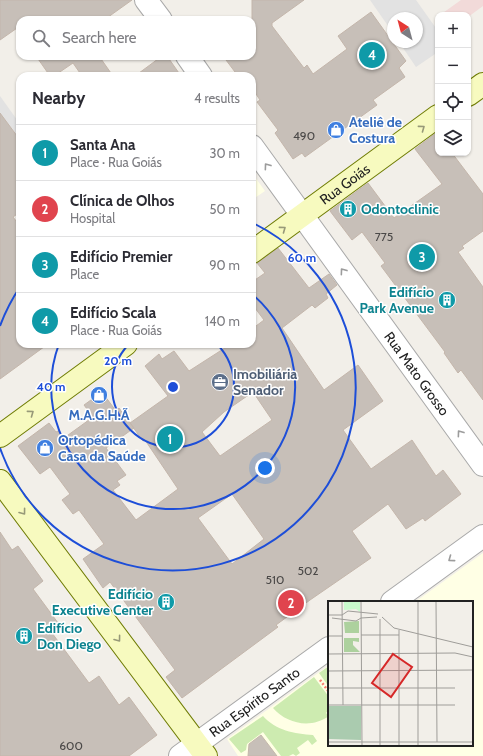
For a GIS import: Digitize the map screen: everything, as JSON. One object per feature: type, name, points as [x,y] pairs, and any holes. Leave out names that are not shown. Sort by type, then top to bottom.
[{"type":"main road","points":[[471,93],[483,84]]},
{"type":"main road","name":"Rua Goiás","points":[[256,249],[435,118]]},
{"type":"main road","points":[[0,436],[121,348]]},
{"type":"main road","points":[[0,481],[194,752]]},
{"type":"street","points":[[146,0],[158,16]]},
{"type":"street","points":[[190,60],[198,72]]},
{"type":"street","name":"Rua Mato Grosso","points":[[256,152],[483,465]]},
{"type":"street","points":[[393,601],[483,536]]},
{"type":"street","name":"Rua Espírito Santo","points":[[194,752],[328,649]]},
{"type":"shaded area","points":[[370,0],[416,0],[435,27],[435,54],[416,67],[403,48],[423,48],[423,12],[387,12],[387,24]]},
{"type":"shaded area","points":[[461,0],[483,0],[483,6],[471,15],[471,12],[444,12]]},
{"type":"shaded area","points":[[0,96],[16,118],[16,188],[0,166]]},
{"type":"shaded area","points":[[256,179],[265,191],[256,197]]},
{"type":"shaded area","points":[[483,553],[483,756],[238,756],[227,739],[328,666],[328,746],[473,746],[473,601],[416,601]]},
{"type":"green space","points":[[328,667],[328,686],[319,673]]},
{"type":"green space","points":[[314,677],[328,696],[328,710],[326,713],[328,717],[315,722],[300,723],[292,721],[285,718],[273,708]]},
{"type":"green space","points":[[263,716],[279,728],[299,734],[313,735],[317,741],[312,745],[308,740],[297,748],[300,753],[296,756],[293,754],[289,756],[281,756],[263,732],[247,744],[246,750],[241,753],[229,739]]},
{"type":"building","points":[[0,0],[132,0],[110,16],[16,16],[16,29],[0,40]]},
{"type":"building","points":[[252,0],[304,0],[272,23],[272,26],[304,68],[307,65],[313,74],[347,49],[338,36],[371,12],[387,34],[387,48],[397,48],[406,61],[399,68],[405,77],[373,100],[377,105],[305,157],[302,153],[293,159],[275,133],[278,130],[257,102],[260,100],[256,94],[256,72],[235,72],[226,60],[256,60],[256,16],[252,16]]},
{"type":"building","points":[[39,60],[102,60],[110,72],[79,72],[73,63],[60,72],[47,72]]},
{"type":"building","points":[[157,60],[170,60],[178,72],[140,72]]},
{"type":"building","points":[[0,113],[16,135],[16,215],[13,217],[16,221],[16,348],[43,348],[0,379]]},
{"type":"building","points":[[435,134],[435,156],[454,156],[483,194],[483,231],[462,246],[464,248],[458,252],[483,287],[483,400],[461,370],[458,373],[444,353],[445,352],[381,266],[385,263],[362,232],[352,240],[330,211],[368,183],[394,218],[442,184],[415,149]]},
{"type":"building","points":[[278,248],[309,288],[329,274],[337,285],[326,294],[328,298],[315,308],[312,305],[282,328],[324,390],[358,365],[383,401],[343,430],[371,469],[412,440],[436,476],[443,470],[461,494],[425,521],[423,518],[406,529],[388,504],[352,531],[371,558],[276,625],[278,627],[182,698],[166,677],[175,670],[110,582],[103,588],[83,559],[104,544],[79,510],[73,514],[62,500],[70,494],[50,467],[40,474],[18,446],[49,423],[56,432],[58,431],[64,438],[93,417],[84,405],[102,392],[116,411],[119,408],[130,423],[168,396],[145,366],[159,354],[162,359],[174,351],[189,371],[225,348],[256,348],[256,326],[264,320],[256,309],[256,279],[265,273],[257,263]],"holes":[[[253,392],[272,420],[220,456],[202,432],[224,412]],[[134,428],[143,441],[145,440],[178,489],[136,520],[113,490],[120,485],[117,481],[126,475],[106,448]],[[232,494],[264,539],[232,564],[198,518]]]},
{"type":"building","points":[[0,532],[12,550],[18,546],[43,581],[33,589],[61,627],[52,633],[89,683],[99,676],[119,705],[129,697],[157,735],[129,756],[0,756]]},
{"type":"building","points":[[261,735],[277,756],[248,756],[249,744]]},
{"type":"place","name":"Edifício Scala","points":[[372,55]]},
{"type":"place","name":"Ateliê de Costura","points":[[336,130]]},
{"type":"place","name":"Odontoclinic","points":[[348,209]]},
{"type":"place","name":"Edifício Premier","points":[[422,257]]},
{"type":"place","name":"Edifício Park Avenue","points":[[447,300]]},
{"type":"place","name":"Imobiliária Senador","points":[[220,382]]},
{"type":"place","name":"M.A.G.H.Ã","points":[[99,395]]},
{"type":"place","name":"Santa Ana","points":[[170,439]]},
{"type":"place","name":"Ortopédica Casa da Saúde","points":[[45,448]]},
{"type":"place","name":"Edifício Executive Center","points":[[166,602]]},
{"type":"place","name":"Clínica de Olhos","points":[[291,603]]},
{"type":"place","name":"Edifício Don Diego","points":[[24,636]]}]
